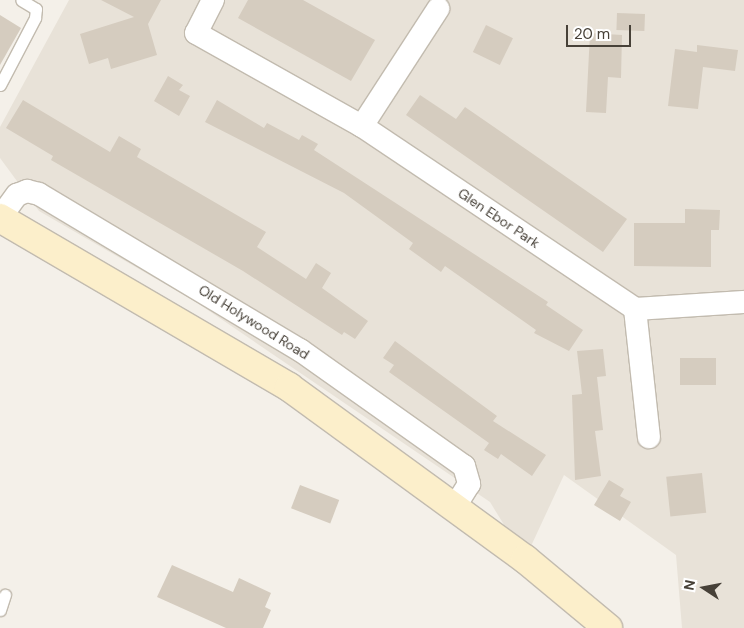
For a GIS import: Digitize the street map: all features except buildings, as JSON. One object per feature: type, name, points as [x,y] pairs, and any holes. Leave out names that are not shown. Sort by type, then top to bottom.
[{"type":"street","name":"Glen Ebor Park","points":[[213,0],[196,34],[362,126],[635,310]]},
{"type":"street","points":[[362,126],[438,9]]},
{"type":"street","name":"Old Holywood Road","points":[[454,508],[469,484],[464,466],[300,350],[39,194],[27,191],[17,195],[0,218],[289,387],[454,508],[608,628]]},
{"type":"street","points":[[649,437],[635,310],[744,302]]},
{"type":"lane","points":[[0,85],[35,18],[36,9],[21,0]]},
{"type":"lane","points":[[0,610],[5,596]]},
{"type":"shaded area","points":[[69,0],[744,0],[744,628],[682,628],[676,555],[564,475],[525,559],[490,502],[196,302],[39,211],[0,158],[0,127]]}]
